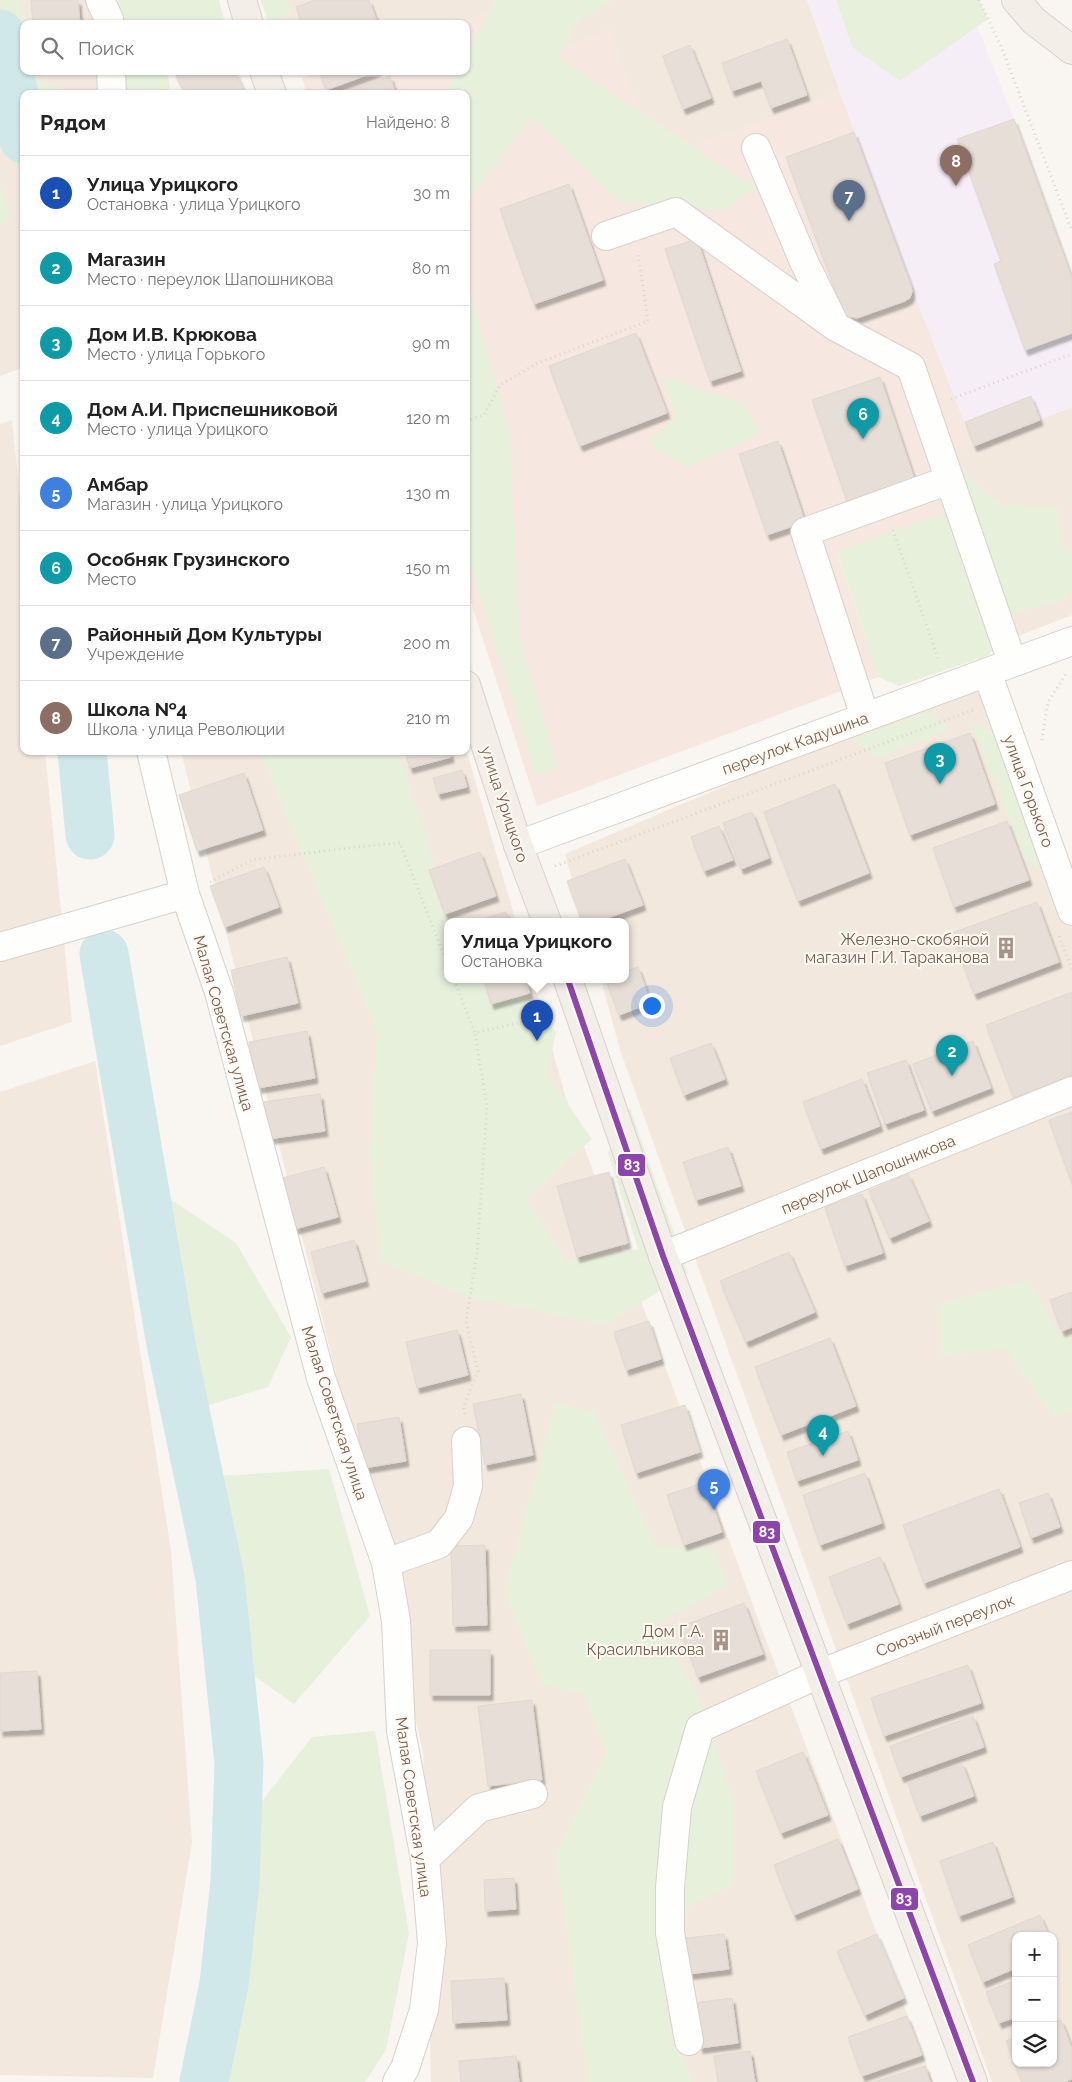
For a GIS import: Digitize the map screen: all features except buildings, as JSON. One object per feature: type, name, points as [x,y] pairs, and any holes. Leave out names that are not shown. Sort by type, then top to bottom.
[{"type":"main road","points":[[242,0],[248,20]]},
{"type":"main road","points":[[1016,0],[1034,21],[1072,50]]},
{"type":"main road","points":[[265,75],[271,90]]},
{"type":"main road","name":"улица Урицкого","points":[[470,697],[518,845],[545,918]]},
{"type":"main road","points":[[569,983],[663,1256],[818,1674],[973,2082]]},
{"type":"street","points":[[100,0],[108,20]]},
{"type":"street","points":[[111,75],[112,90]]},
{"type":"street","points":[[756,148],[805,264],[836,327]]},
{"type":"street","points":[[606,236],[676,212],[836,327],[910,367],[1012,662]]},
{"type":"street","points":[[865,717],[805,532],[949,480]]},
{"type":"street","name":"переулок Кадушина","points":[[518,845],[1072,641]]},
{"type":"street","name":"улица Горького","points":[[987,672],[1072,911]]},
{"type":"street","name":"Малая Советская улица","points":[[152,755],[185,894],[218,992],[321,1378],[386,1563],[396,1621],[400,1731],[425,1859],[432,1943],[424,2010],[405,2068],[397,2082]]},
{"type":"street","points":[[0,947],[185,894]]},
{"type":"street","name":"переулок Шапошникова","points":[[663,1256],[1072,1091]]},
{"type":"street","points":[[386,1563],[438,1544],[459,1518],[468,1486],[466,1441]]},
{"type":"street","name":"Союзный переулок","points":[[689,2041],[670,1933],[670,1888],[677,1807],[700,1728],[818,1674],[1072,1575]]},
{"type":"street","points":[[425,1859],[479,1808],[533,1794]]},
{"type":"path","points":[[979,0],[1001,46],[1072,231]]},
{"type":"path","points":[[470,420],[484,415],[500,385],[538,363],[648,321],[633,227]]},
{"type":"path","points":[[925,409],[1072,354]]},
{"type":"path","points":[[884,503],[948,686]]},
{"type":"path","points":[[1041,743],[1048,702],[1072,665]]},
{"type":"path","points":[[552,868],[974,710]]},
{"type":"path","points":[[185,894],[252,860],[400,843],[444,956]]},
{"type":"path","points":[[455,983],[475,1033],[488,1106],[477,1253],[466,1321],[478,1371],[464,1405],[466,1441]]},
{"type":"path","points":[[475,1033],[551,1015]]},
{"type":"shaded area","points":[[0,0],[93,0],[94,20],[20,20],[20,75],[97,75],[98,90],[20,90],[20,368],[0,376]]},
{"type":"shaded area","points":[[273,0],[526,0],[469,20],[280,20]]},
{"type":"shaded area","points":[[526,0],[539,0],[558,50],[609,29],[657,160],[840,92],[911,286],[974,446],[934,460],[951,511],[837,553],[878,677],[537,806],[470,599],[470,90],[306,90],[302,78],[311,75],[470,75],[469,20]]},
{"type":"shaded area","points":[[539,0],[807,0],[840,92],[657,160],[609,30],[558,50]]},
{"type":"shaded area","points":[[807,0],[967,0],[1014,119],[1072,279],[1072,407],[974,446],[911,286]]},
{"type":"shaded area","points":[[1072,407],[1072,615],[995,645],[934,460]]},
{"type":"shaded area","points":[[12,420],[20,499],[20,755],[45,755],[72,1022],[0,1046],[0,424]]},
{"type":"shaded area","points":[[981,677],[1072,929],[1072,2082],[992,2082],[621,1053],[602,983],[629,983],[629,918],[583,918],[565,854]]},
{"type":"shaded area","points":[[182,755],[468,755],[515,918],[444,918],[444,983],[534,983],[565,1095],[764,1635],[933,2082],[431,2082],[423,1752],[328,1341]]},
{"type":"shaded area","points":[[95,1061],[171,1551],[192,1842],[153,2078],[0,2075],[0,1092]]},
{"type":"green space","points":[[0,0],[20,0],[24,20],[20,20],[20,75],[35,75],[36,79],[65,90],[23,90]]},
{"type":"green space","points":[[118,0],[219,0],[224,20],[119,20]]},
{"type":"green space","points":[[261,0],[287,0],[292,11],[283,20],[268,20]]},
{"type":"green space","points":[[496,0],[612,0],[579,21],[558,57],[755,188],[725,210],[619,202],[532,117],[470,198],[470,90],[448,90],[456,75],[470,75],[470,49]]},
{"type":"green space","points":[[836,0],[979,0],[988,19],[900,81],[852,47]]},
{"type":"green space","points":[[119,75],[168,75],[170,90],[120,90]]},
{"type":"green space","points":[[0,183],[10,217],[0,225]]},
{"type":"green space","points":[[470,291],[510,434],[520,640],[558,769],[535,773],[470,564]]},
{"type":"green space","points":[[660,375],[743,403],[761,433],[687,468],[647,442],[676,417]]},
{"type":"green space","points":[[960,471],[1001,505],[1057,507],[1063,548],[1072,555],[1072,592],[1057,603],[1004,614]]},
{"type":"green space","points":[[951,511],[995,645],[989,655],[899,686],[878,677],[837,552]]},
{"type":"green space","points":[[930,711],[950,730],[879,757],[851,740]]},
{"type":"green space","points":[[971,723],[990,729],[1046,869],[1026,863]]},
{"type":"green space","points":[[261,755],[399,755],[452,918],[444,918],[444,983],[484,983],[520,992],[556,1032],[547,1075],[592,1139],[526,1199],[567,1262],[638,1249],[608,1153],[630,1108],[688,1273],[605,1325],[465,1296],[380,1260],[370,1154],[377,1030]]},
{"type":"green space","points":[[167,1197],[236,1243],[291,1337],[268,1387],[203,1407]]},
{"type":"green space","points":[[1028,1280],[1062,1338],[1072,1336],[1072,1410],[1054,1417],[1005,1349],[942,1355],[937,1304]]},
{"type":"green space","points":[[555,1404],[594,1411],[656,1546],[714,1547],[727,1585],[657,1624],[700,1700],[733,1799],[734,1884],[682,1911],[665,2008],[692,2082],[588,2082],[556,1854],[606,1754],[585,1694],[543,1685],[504,1592]]},
{"type":"green space","points":[[329,1469],[370,1616],[294,1704],[253,1675],[219,1476]]},
{"type":"green space","points":[[375,1731],[409,1933],[386,2050],[365,2082],[224,2082],[249,1934],[259,1805],[312,1737]]},
{"type":"waterway","points":[[0,34],[20,122]]},
{"type":"waterway","points":[[82,755],[90,835]]},
{"type":"waterway","points":[[104,954],[171,1344],[220,1578],[239,1763],[235,1882],[224,1984],[204,2082]]},
{"type":"transit line","name":"83","points":[[569,983],[663,1256],[973,2082]]},
{"type":"place","name":"Школа №4","points":[[956,186]]},
{"type":"place","name":"Районный Дом Культуры","points":[[849,221]]},
{"type":"place","name":"Особняк Грузинского","points":[[863,439]]},
{"type":"place","name":"Дом И.В. Крюкова","points":[[940,784]]},
{"type":"place","name":"Железно-скобяной магазин Г.И. Тараканова","points":[[1006,948]]},
{"type":"place","name":"Улица Урицкого","points":[[537,1041]]},
{"type":"place","name":"Магазин","points":[[952,1076]]},
{"type":"place","name":"Дом А.И. Приспешниковой","points":[[823,1456]]},
{"type":"place","name":"Амбар","points":[[714,1510]]},
{"type":"place","name":"Дом Г.А. Красильникова","points":[[721,1640]]}]
